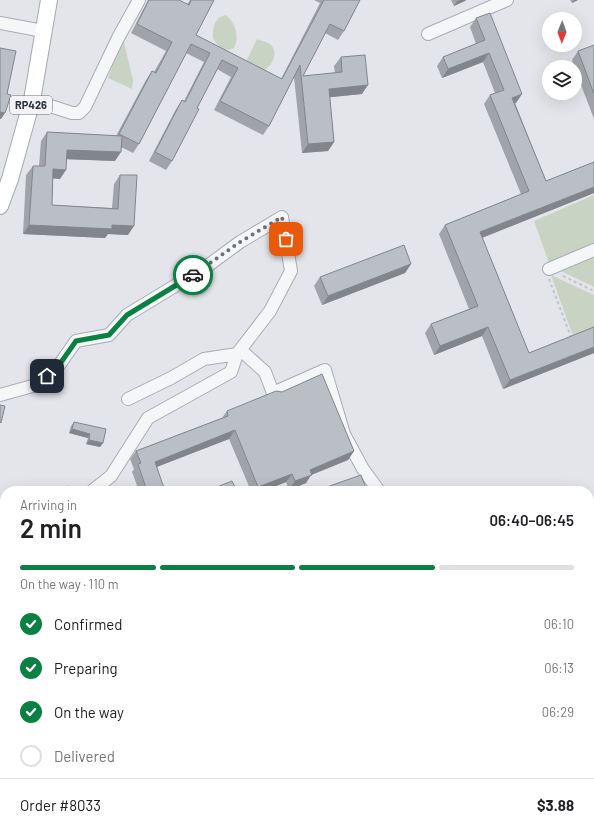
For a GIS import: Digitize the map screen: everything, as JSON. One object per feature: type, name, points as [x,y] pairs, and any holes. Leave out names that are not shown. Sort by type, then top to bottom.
[{"type":"main road","name":"RP426","points":[[0,206],[10,179],[32,100],[49,0]]},
{"type":"street","points":[[32,100],[72,113],[79,113],[85,107],[118,38],[139,0]]},
{"type":"street","points":[[428,34],[507,0]]},
{"type":"street","points":[[0,23],[43,31]]},
{"type":"street","points":[[0,395],[36,385],[57,368],[76,341],[109,335],[127,315],[206,267],[240,242],[282,217],[291,271],[270,311],[237,354],[231,372],[148,418],[110,476],[98,486]]},
{"type":"street","points":[[549,269],[594,250]]},
{"type":"street","points":[[128,399],[204,359],[237,354],[244,353],[265,372],[273,393],[325,370],[344,434],[363,469],[375,486]]},
{"type":"path","points":[[572,341],[548,275],[549,269],[594,290]]},
{"type":"green space","points":[[226,15],[236,30],[237,39],[234,48],[227,50],[219,46],[213,38],[215,24],[219,18]]},
{"type":"green space","points":[[123,38],[133,80],[132,89],[108,78]]},
{"type":"green space","points":[[257,39],[270,44],[273,47],[274,58],[265,70],[260,70],[245,64]]},
{"type":"green space","points":[[594,195],[594,245],[549,263],[534,221]]},
{"type":"green space","points":[[594,257],[594,287],[561,271]]},
{"type":"green space","points":[[551,275],[594,295],[594,327],[573,336]]},
{"type":"building","points":[[149,0],[179,0],[189,5],[191,0],[214,0],[196,35],[282,79],[324,0],[360,0],[344,31],[330,24],[303,76],[342,72],[341,57],[365,55],[368,85],[329,89],[334,142],[308,144],[300,65],[269,126],[220,101],[238,68],[222,60],[172,161],[155,152],[182,100],[185,102],[210,53],[191,44],[139,144],[119,134],[152,71],[156,73],[172,42],[137,24]]},
{"type":"building","points":[[490,13],[522,94],[512,98],[546,181],[594,162],[594,187],[480,232],[529,353],[594,327],[594,347],[510,380],[488,327],[440,346],[431,324],[478,306],[445,225],[529,191],[490,95],[504,90],[489,53],[448,69],[443,57],[485,40],[476,18]]},
{"type":"building","points":[[594,45],[594,94],[578,52],[582,52],[582,50]]},
{"type":"building","points":[[0,48],[16,51],[7,94],[11,95],[5,113],[0,112]]},
{"type":"building","points":[[47,132],[122,136],[121,152],[67,150],[66,170],[53,169],[52,205],[118,209],[120,175],[137,175],[134,226],[112,225],[112,229],[29,225],[33,166],[45,166]]},
{"type":"building","points":[[404,245],[411,264],[328,296],[320,277]]},
{"type":"building","points":[[322,374],[354,451],[310,470],[312,475],[295,481],[292,474],[258,486],[235,430],[155,462],[163,486],[145,486],[138,464],[141,463],[136,451],[228,416],[227,411],[276,391],[282,392]]},
{"type":"building","points":[[0,405],[5,406],[1,423],[0,422]]},
{"type":"building","points":[[74,422],[106,429],[103,443],[89,440],[90,434],[72,429]]},
{"type":"building","points":[[361,475],[365,486],[330,486]]},
{"type":"building","points":[[232,481],[234,486],[220,486]]},
{"type":"way so far","points":[[193,275],[240,242],[282,217],[286,239]]},
{"type":"route","points":[[47,376],[57,368],[76,341],[109,335],[127,315],[193,275]]}]
